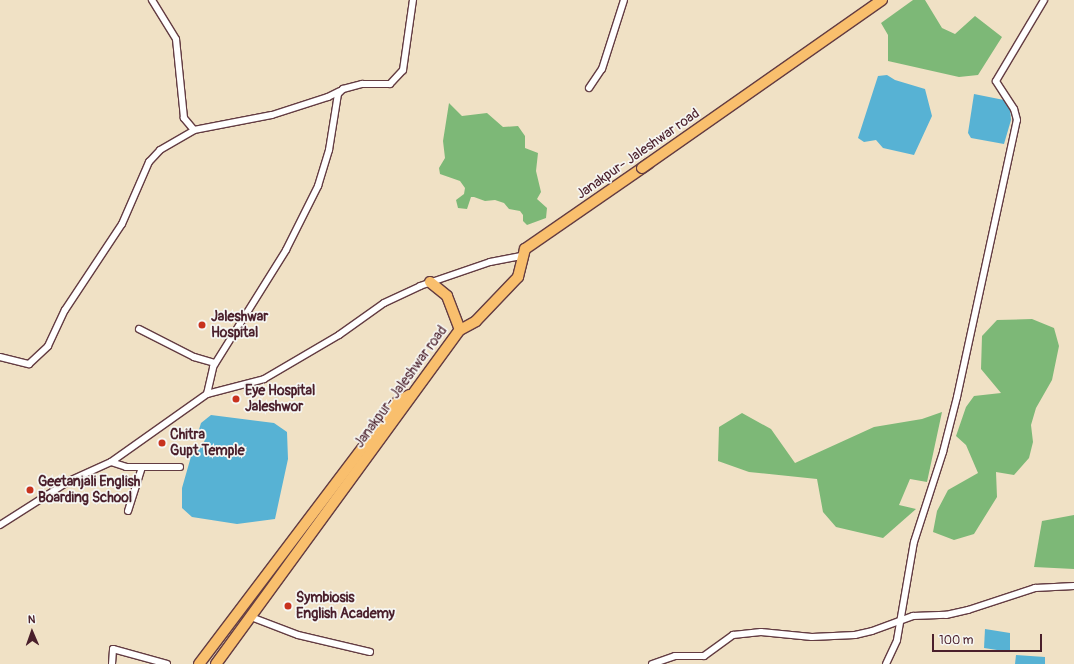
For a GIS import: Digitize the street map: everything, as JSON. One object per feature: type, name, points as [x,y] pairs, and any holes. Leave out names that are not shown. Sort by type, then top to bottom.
[{"type":"highway","name":"Janakpur- Jaleshwar road","points":[[216,664],[412,393],[460,330],[476,321],[518,277],[522,256],[525,249],[781,71],[876,0]]},
{"type":"highway","name":"Janakpur- Jaleshwar road","points":[[882,0],[781,71],[642,168],[882,0]]},
{"type":"highway","points":[[430,282],[447,296],[460,330]]},
{"type":"highway","points":[[199,664],[397,402],[412,393]]},
{"type":"street","points":[[152,0],[176,39],[184,118],[194,130]]},
{"type":"street","points":[[0,357],[29,364],[48,346],[65,310],[122,224],[149,162],[160,150],[194,130],[272,115],[328,97],[343,89],[396,81],[403,70],[407,55],[408,26],[413,0]]},
{"type":"street","points":[[590,88],[602,69],[624,0]]},
{"type":"street","points":[[886,664],[897,640],[914,542],[943,452],[957,397],[1017,120],[1014,109],[996,81],[1044,0]]},
{"type":"street","points":[[207,394],[215,363],[282,256],[318,186],[329,150],[338,94],[343,89]]},
{"type":"street","points":[[0,525],[69,481],[111,462],[207,394],[264,379],[333,338],[384,303],[430,282],[490,262],[522,256]]},
{"type":"street","points":[[139,329],[194,357],[215,363]]},
{"type":"street","points":[[111,462],[126,467],[180,467]]},
{"type":"street","points":[[128,511],[142,467]]},
{"type":"street","points":[[652,664],[675,656],[704,656],[720,642],[733,635],[761,632],[812,637],[848,635],[872,631],[901,619],[968,610],[1035,588],[1074,586]]},
{"type":"street","points":[[251,617],[298,635],[370,652]]},
{"type":"street","points":[[112,664],[113,649],[167,664]]},
{"type":"green space","points":[[913,0],[925,0],[942,28],[955,34],[975,16],[1002,37],[978,75],[959,77],[888,61],[888,35],[881,23]]},
{"type":"green space","points":[[449,103],[462,116],[487,113],[503,127],[518,126],[525,136],[525,148],[538,153],[536,171],[541,192],[537,199],[547,208],[546,218],[527,225],[523,221],[523,215],[520,211],[509,209],[504,203],[495,200],[485,201],[474,197],[471,197],[467,209],[458,208],[456,200],[464,194],[465,188],[460,181],[440,174],[439,168],[445,158],[443,141]]},
{"type":"green space","points":[[1032,319],[1054,328],[1059,346],[1052,380],[1036,408],[1031,425],[1033,442],[1029,458],[1014,475],[996,472],[997,497],[974,534],[954,540],[933,532],[937,511],[948,490],[978,473],[966,445],[956,436],[966,407],[974,396],[1001,393],[981,369],[982,336],[997,320]]},
{"type":"green space","points":[[942,412],[927,482],[910,479],[899,505],[916,509],[883,538],[836,527],[823,512],[817,479],[749,472],[718,461],[719,427],[742,413],[771,429],[795,463],[874,427],[922,419]]},
{"type":"green space","points":[[1074,515],[1074,569],[1034,567],[1042,521]]},
{"type":"water","points":[[887,75],[895,80],[925,89],[932,116],[914,155],[883,148],[876,140],[864,142],[858,138],[878,76]]},
{"type":"water","points":[[974,94],[1004,100],[1010,108],[1011,120],[1004,144],[971,138],[968,133]]},
{"type":"water","points":[[211,415],[274,423],[287,432],[288,459],[275,519],[237,524],[192,517],[182,508],[182,488],[194,446],[202,448],[205,439],[197,436],[201,423]]},
{"type":"water","points":[[985,629],[1010,633],[1010,652],[984,648]]},
{"type":"water","points":[[1016,655],[1045,657],[1045,664],[1015,664]]},
{"type":"place","name":"Jaleshwar Hospital","points":[[202,325]]},
{"type":"place","name":"Eye Hospital Jaleshwor","points":[[236,399]]},
{"type":"place","name":"Chitra Gupt Temple","points":[[162,443]]},
{"type":"place","name":"Geetanjali English Boarding School","points":[[30,490]]},
{"type":"place","name":"Symbiosis English Academy","points":[[288,606]]}]
